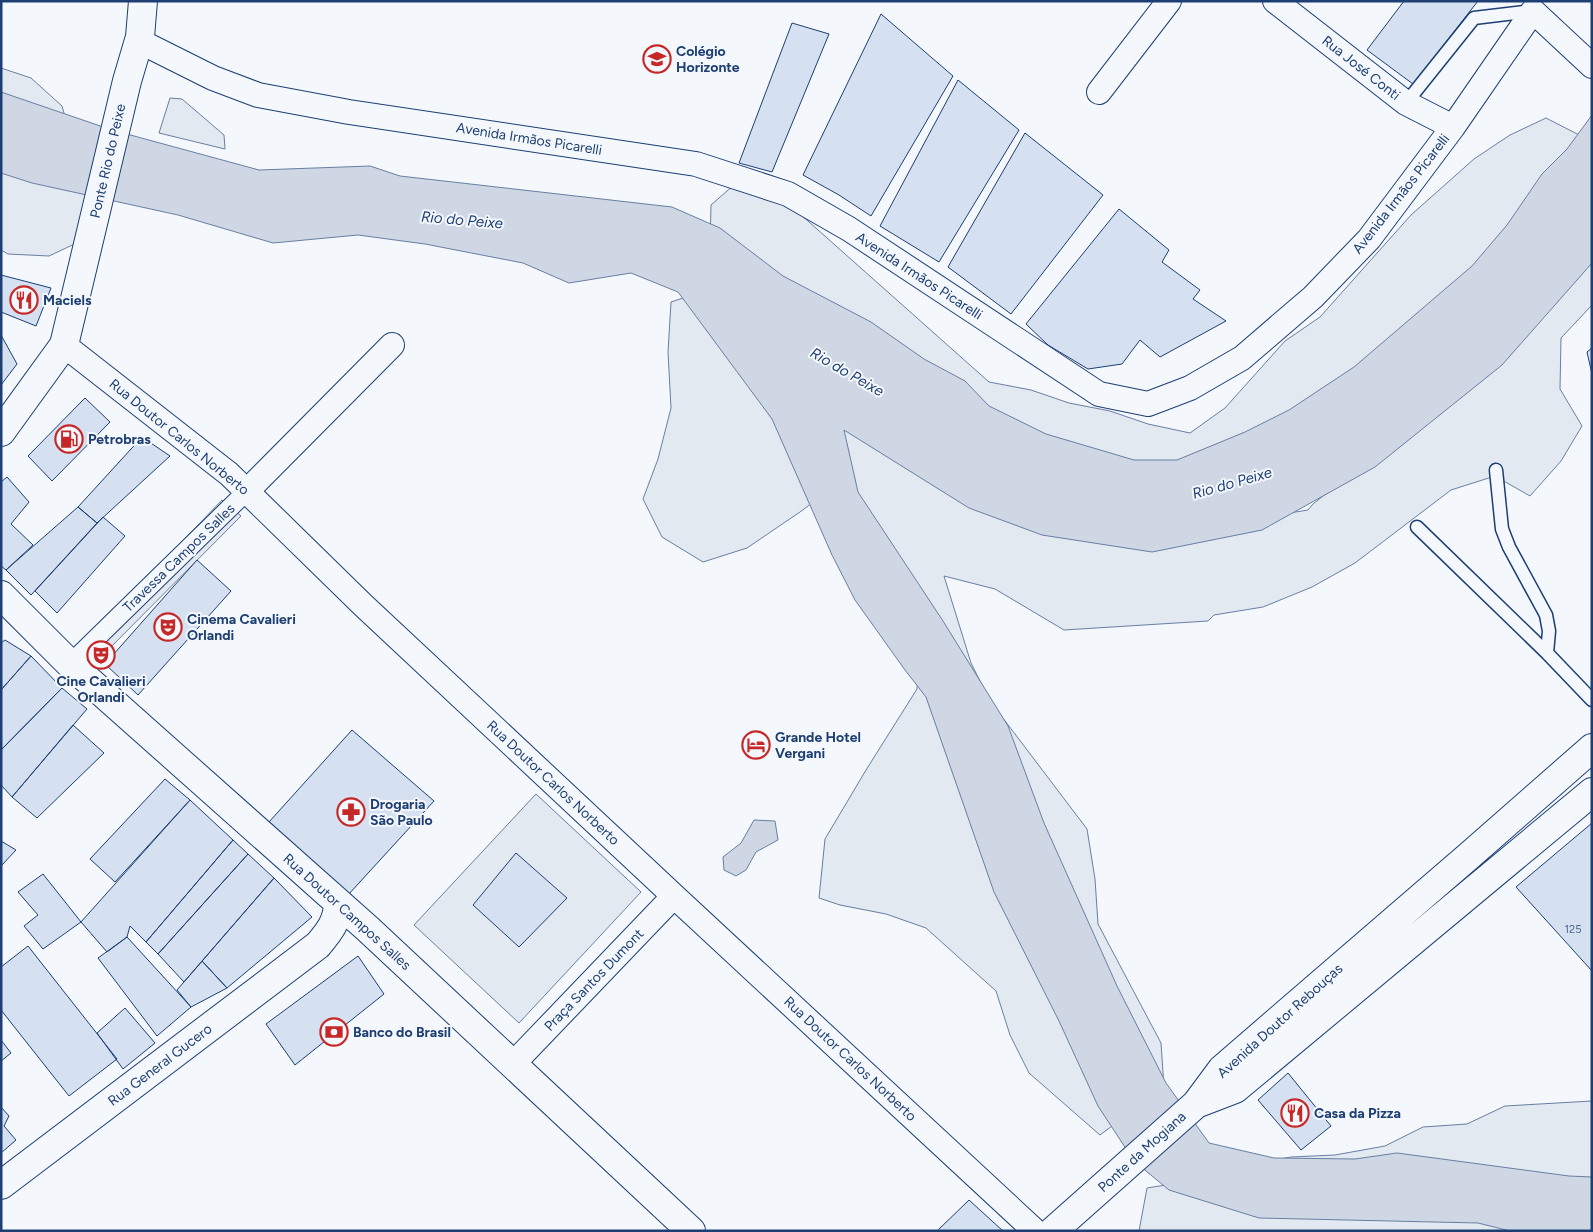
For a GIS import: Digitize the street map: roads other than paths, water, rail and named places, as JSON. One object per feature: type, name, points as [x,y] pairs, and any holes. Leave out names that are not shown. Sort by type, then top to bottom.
[{"type":"street","points":[[140,39],[143,1]]},
{"type":"street","points":[[140,39],[161,1]]},
{"type":"street","points":[[1099,92],[1169,1]]},
{"type":"street","name":"Rua José Conti","points":[[1275,1],[1406,103],[1453,127]]},
{"type":"street","points":[[1532,6],[1592,66]]},
{"type":"street","name":"Avenida Irmãos Picarelli","points":[[140,39],[213,78],[258,96],[349,112],[696,164],[788,194],[849,229],[1099,394],[1148,404],[1190,388],[1242,358],[1313,296],[1369,239],[1453,127],[1532,6]]},
{"type":"street","name":"Ponte Rio do Peixe","points":[[64,345],[126,81],[140,39]]},
{"type":"street","points":[[1,432],[64,345]]},
{"type":"street","name":"Rua Doutor Carlos Norberto","points":[[64,345],[229,474],[248,491],[363,605],[1035,1231]]},
{"type":"street","name":"Travessa Campos Salles","points":[[70,664],[248,491],[392,345]]},
{"type":"street","name":"Rua Doutor Campos Salles","points":[[1,595],[70,664],[368,929],[692,1231]]},
{"type":"street","name":"Avenida Doutor Rebouças","points":[[1192,1108],[1222,1069],[1470,856],[1592,748]]},
{"type":"street","name":"Avenida Doutor Rebouças","points":[[1192,1108],[1234,1089],[1592,792]]},
{"type":"street","points":[[1470,856],[1489,879]]},
{"type":"street","name":"Praça Santos Dumont","points":[[513,1064],[674,896]]},
{"type":"street","name":"Rua General Gucero","points":[[1,1185],[318,945],[333,927],[338,914],[338,903]]},
{"type":"street","name":"Rua General Gucero","points":[[318,945],[368,929]]},
{"type":"street","points":[[1328,976],[1345,997]]},
{"type":"street","name":"Ponte da Mogiana","points":[[1053,1231],[1192,1108]]},
{"type":"lane","points":[[1406,103],[1474,18],[1532,6]]},
{"type":"lane","points":[[1496,470],[1502,529],[1509,547],[1546,616],[1549,631],[1547,652]]},
{"type":"lane","points":[[1417,527],[1547,652],[1592,700]]},
{"type":"water","name":"Rio do Peixe","points":[[1,92],[112,130],[259,170],[370,166],[400,176],[672,207],[720,228],[783,276],[871,322],[924,359],[965,381],[989,406],[1046,434],[1134,460],[1177,460],[1245,432],[1289,410],[1354,367],[1472,266],[1507,225],[1542,174],[1567,149],[1592,115],[1592,263],[1502,365],[1375,467],[1262,530],[1152,552],[1042,535],[969,508],[844,430],[858,492],[943,621],[1008,726],[1044,823],[1117,986],[1166,1083],[1209,1143],[1274,1158],[1355,1159],[1397,1153],[1569,1176],[1592,1177],[1592,1231],[1510,1231],[1478,1223],[1259,1218],[1169,1190],[1134,1161],[1098,1106],[1059,1021],[994,892],[926,697],[855,600],[832,555],[772,419],[678,292],[631,273],[569,283],[523,263],[425,244],[358,235],[273,243],[178,215],[32,183],[1,173]]},
{"type":"water","points":[[754,820],[775,821],[778,840],[756,852],[746,870],[736,876],[724,870],[723,857],[741,843]]},
{"type":"place","name":"Colégio Horizonte","points":[[657,59]]},
{"type":"place","name":"Maciels","points":[[24,300]]},
{"type":"place","name":"Petrobras","points":[[69,439]]},
{"type":"place","name":"Cinema Cavalieri Orlandi","points":[[168,627]]},
{"type":"place","name":"Cine Cavalieri Orlandi","points":[[101,655]]},
{"type":"place","name":"Grande Hotel Vergani","points":[[756,745]]},
{"type":"place","name":"Drogaria São Paulo","points":[[351,812]]},
{"type":"place","name":"Banco do Brasil","points":[[334,1032]]},
{"type":"place","name":"Casa da Pizza","points":[[1295,1113]]}]
